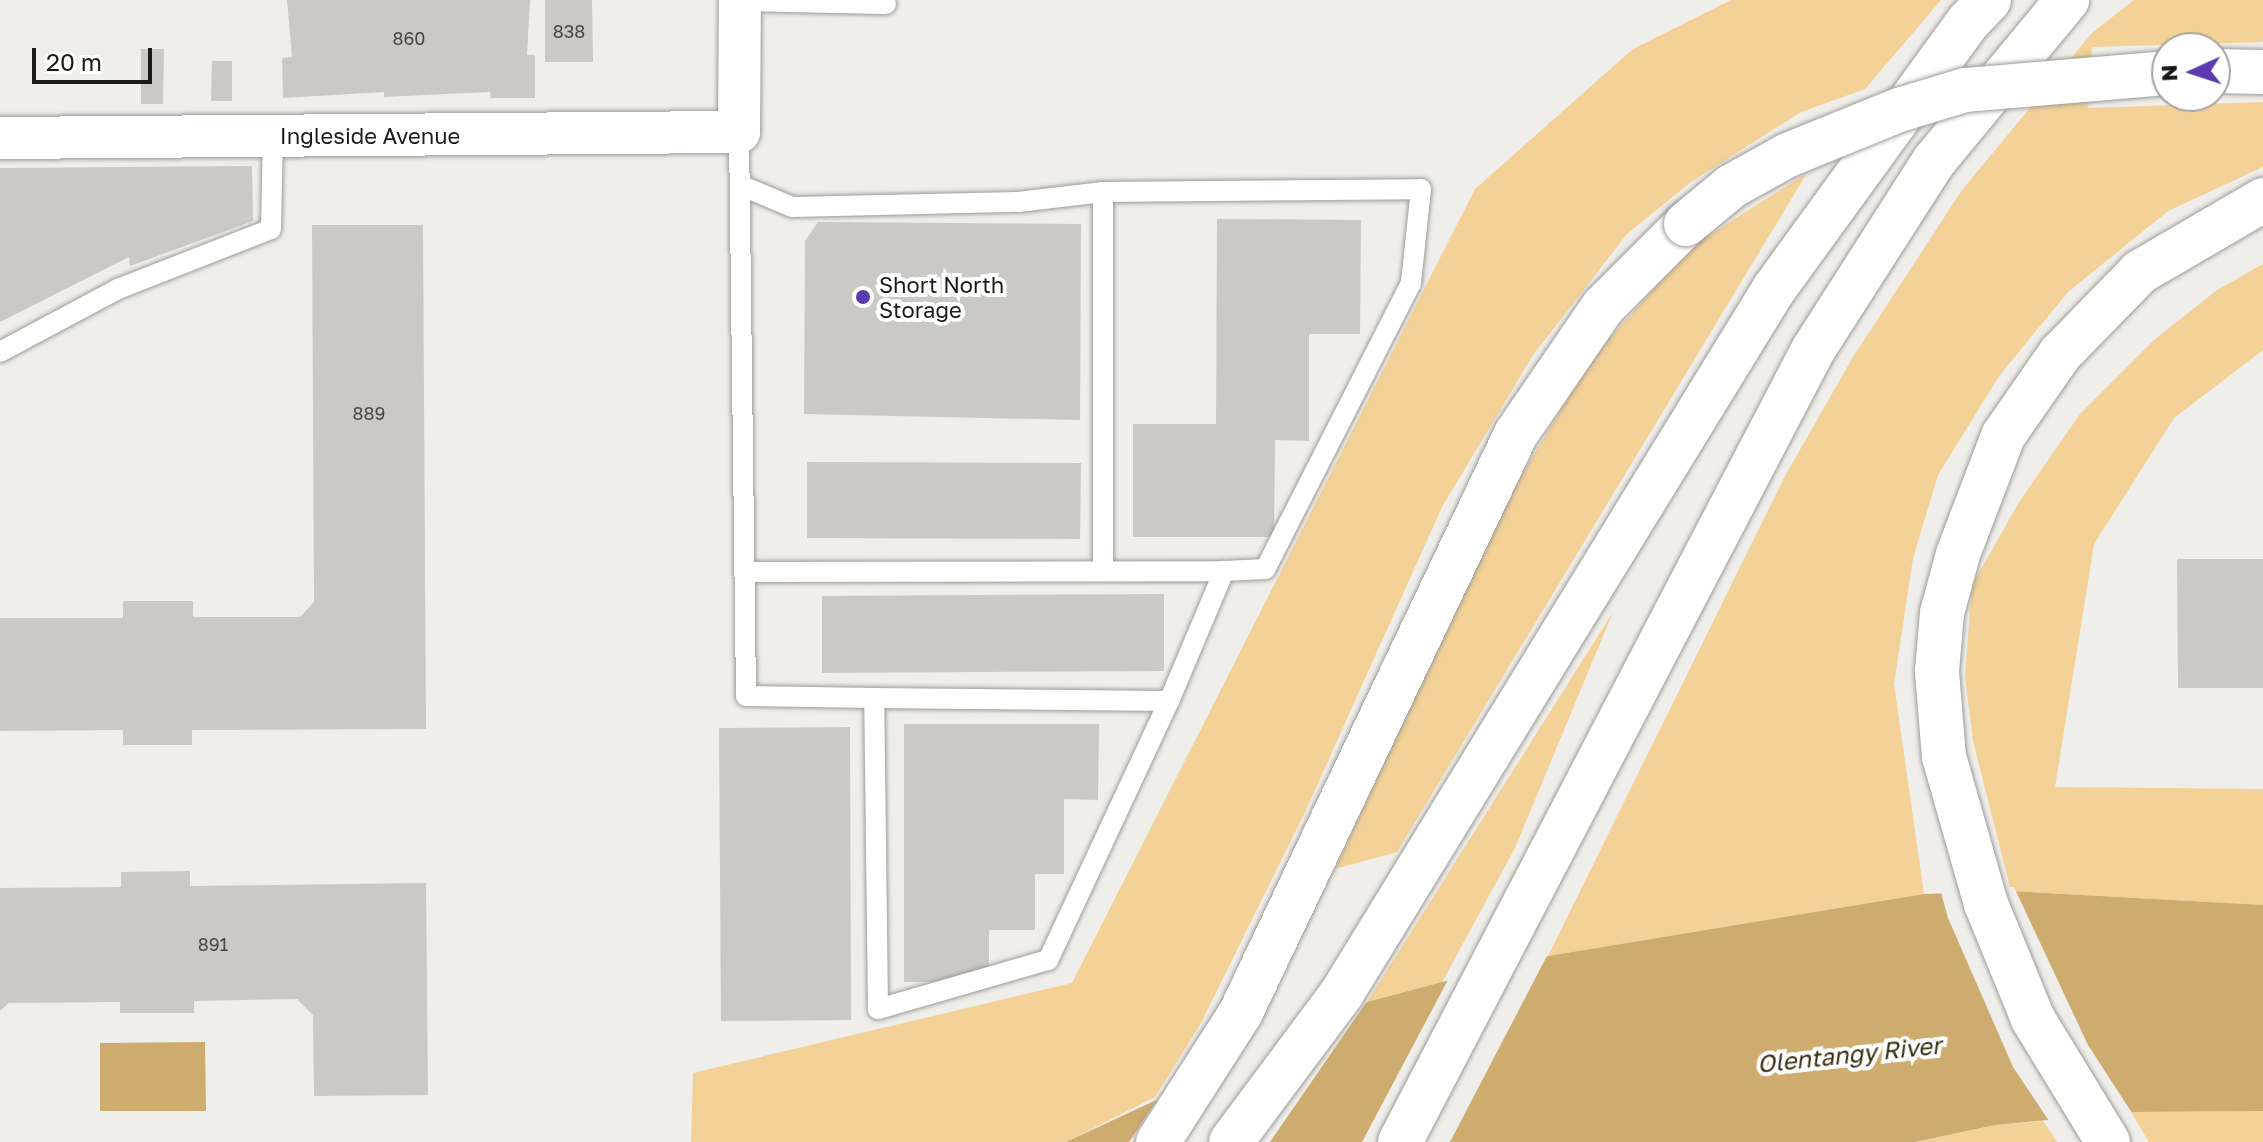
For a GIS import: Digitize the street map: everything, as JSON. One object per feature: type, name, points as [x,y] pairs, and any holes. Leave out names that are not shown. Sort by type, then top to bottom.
[{"type":"highway","points":[[1231,1142],[1342,993],[1774,289],[1968,22],[1989,0]]},
{"type":"highway","points":[[1400,1142],[1813,350],[1934,161],[2067,0]]},
{"type":"highway","points":[[2231,71],[2263,72]]},
{"type":"highway","points":[[1158,1142],[1241,1012],[1516,434],[1603,307],[1686,224],[1732,186],[1788,155],[1899,110],[1965,90],[2151,74]]},
{"type":"highway","points":[[2108,1142],[2033,1019],[1986,904],[1944,757],[1937,671],[1942,613],[1958,554],[2003,436],[2060,354],[2140,272],[2263,200]]},
{"type":"street","points":[[739,132],[740,0]]},
{"type":"street","name":"Ingleside Avenue","points":[[0,138],[739,132]]},
{"type":"lane","points":[[740,0],[886,4]]},
{"type":"lane","points":[[739,132],[746,696],[1169,701]]},
{"type":"lane","points":[[0,352],[118,289],[271,229],[273,137]]},
{"type":"lane","points":[[740,185],[792,207],[1018,202],[1103,192],[1421,189],[1411,283],[1265,569],[744,572]]},
{"type":"lane","points":[[1103,192],[1103,571]]},
{"type":"lane","points":[[874,698],[878,1009],[1048,960],[1169,701],[1224,571]]},
{"type":"shaded area","points":[[1731,0],[1941,0],[1865,89],[1801,112],[1691,182],[1627,234],[1533,355],[1442,507],[1306,810],[1201,1023],[1155,1097],[1066,1142],[691,1142],[693,1073],[1072,983],[1475,189],[1633,49]]},
{"type":"shaded area","points":[[2134,0],[2263,0],[2263,42],[2231,43],[2231,32],[2151,32],[2151,45],[2092,47],[2088,108],[2151,106],[2151,112],[2231,112],[2231,103],[2263,102],[2263,167],[2168,211],[2068,292],[1999,376],[1938,475],[1913,558],[1894,684],[1924,894],[1548,956],[1785,476],[1853,357],[1962,190],[2092,33]]},
{"type":"shaded area","points":[[1807,173],[1397,852],[1335,869],[1506,501],[1592,358],[1692,246]]},
{"type":"shaded area","points":[[2263,264],[2263,350],[2174,418],[2094,544],[2055,787],[2263,789],[2263,905],[2011,891],[1973,741],[1965,677],[1972,585],[2019,502],[2080,414],[2154,340],[2217,290]]},
{"type":"shaded area","points":[[1613,612],[1515,848],[1442,982],[1367,1002]]},
{"type":"shaded area","points":[[2263,1111],[2263,1142],[2149,1142],[2131,1112]]},
{"type":"shaded area","points":[[2043,1121],[2057,1142],[1915,1142],[1995,1125]]},
{"type":"water","name":"Olentangy River","points":[[2011,891],[2263,905],[2263,1111],[2131,1112],[1995,1125],[1915,1142],[1066,1142],[1367,1002],[1442,982],[1548,956],[1924,894]]},
{"type":"water","points":[[205,1042],[206,1111],[100,1111],[100,1043]]},
{"type":"pier","points":[[2014,887],[2088,1045],[2134,1116],[2051,1124],[2013,1067],[1948,918],[1940,889]]},
{"type":"pier","points":[[1549,952],[1450,1142],[1362,1142],[1450,976]]},
{"type":"pier","points":[[1370,997],[1270,1142],[1129,1142],[1165,1088]]},
{"type":"building","points":[[287,0],[530,0],[527,55],[535,55],[535,98],[491,98],[490,92],[384,97],[384,92],[283,98],[282,58],[292,57]]},
{"type":"building","points":[[545,0],[592,0],[593,62],[545,62]]},
{"type":"building","points":[[141,49],[164,49],[163,104],[141,104]]},
{"type":"building","points":[[212,61],[232,61],[232,101],[211,101]]},
{"type":"building","points":[[252,166],[253,221],[130,266],[129,257],[0,322],[0,168]]},
{"type":"building","points":[[1217,219],[1361,220],[1360,334],[1309,334],[1309,441],[1275,440],[1274,537],[1133,537],[1133,424],[1216,424]]},
{"type":"building","points":[[818,222],[1081,224],[1080,420],[804,414],[805,241]]},
{"type":"building","points":[[312,225],[423,225],[426,729],[192,730],[192,745],[123,745],[123,730],[0,731],[0,618],[123,618],[123,601],[193,601],[193,617],[300,617],[314,602]]},
{"type":"building","points":[[807,462],[1081,463],[1080,539],[807,538]]},
{"type":"building","points":[[2177,559],[2263,559],[2263,688],[2178,688]]},
{"type":"building","points":[[1164,594],[1164,671],[822,673],[822,596]]},
{"type":"building","points":[[904,724],[1099,724],[1098,800],[1064,799],[1064,874],[1035,874],[1035,930],[989,930],[989,973],[961,973],[961,982],[904,982]]},
{"type":"building","points":[[850,727],[851,1020],[721,1021],[719,728]]},
{"type":"building","points":[[190,871],[190,886],[426,883],[428,1095],[314,1096],[313,1015],[297,999],[194,1001],[194,1013],[120,1013],[120,1002],[9,1003],[0,1011],[0,888],[121,887],[121,872]]},
{"type":"place","name":"Short North Storage","points":[[863,297]]}]
